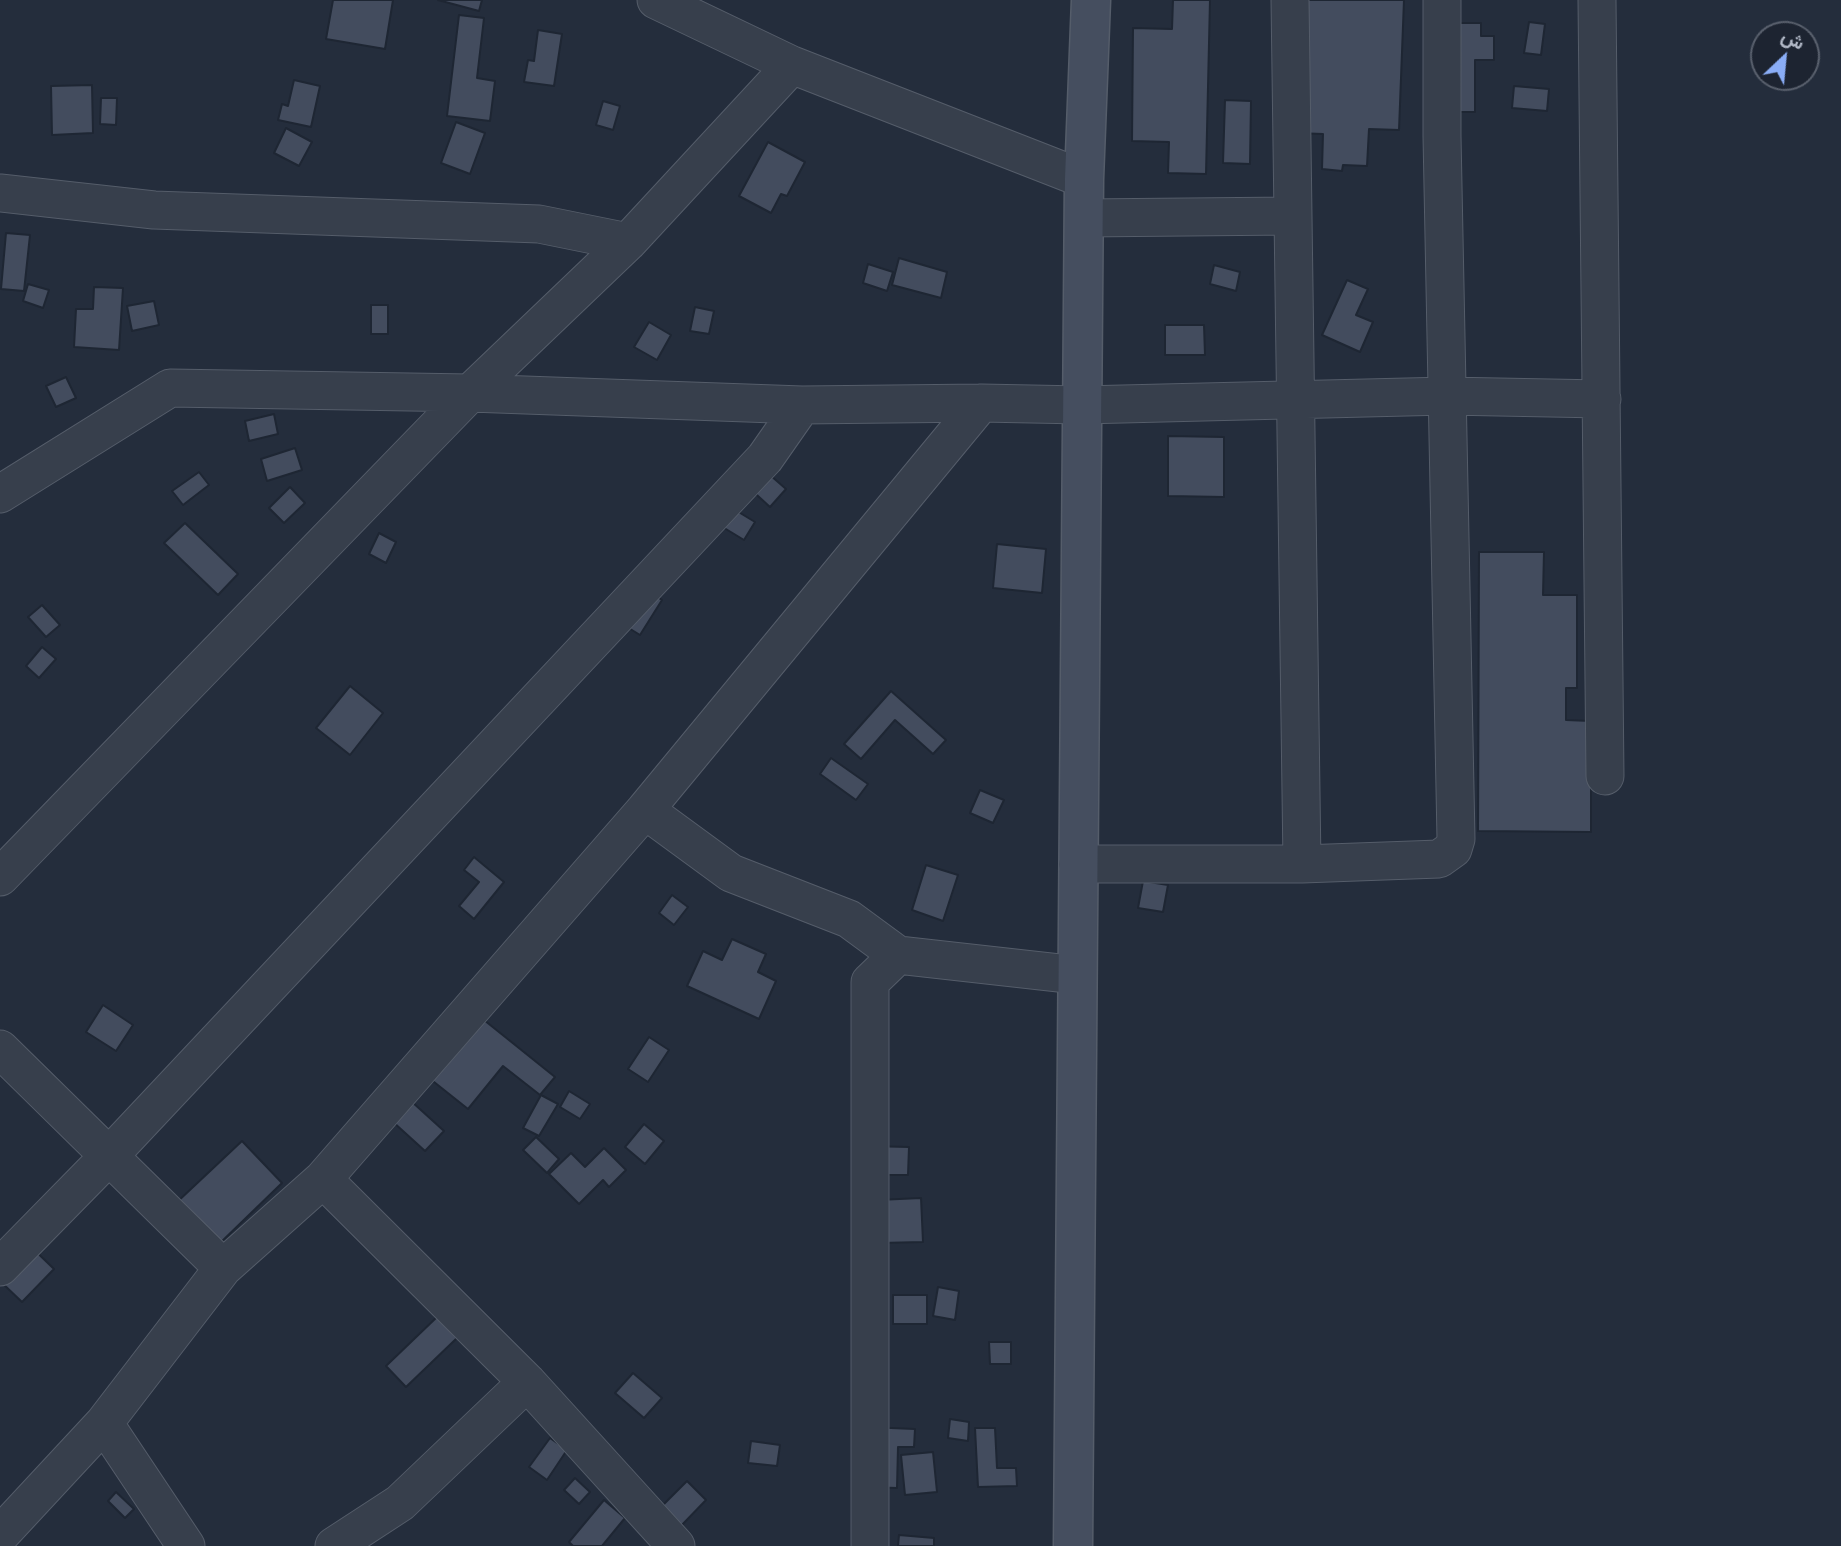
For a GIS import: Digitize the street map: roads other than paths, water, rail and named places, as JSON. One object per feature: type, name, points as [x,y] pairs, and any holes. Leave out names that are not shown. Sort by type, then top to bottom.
[{"type":"street","points":[[656,0],[792,65],[1084,179]]},
{"type":"street","points":[[1073,1546],[1084,179],[1091,0]]},
{"type":"street","points":[[1290,0],[1302,864]]},
{"type":"street","points":[[1078,864],[1302,864],[1439,859],[1453,849],[1456,839],[1447,396],[1443,0]]},
{"type":"street","points":[[1597,0],[1605,776]]},
{"type":"street","points":[[0,877],[470,393],[628,242],[792,65]]},
{"type":"street","points":[[0,193],[154,210],[539,224],[628,242]]},
{"type":"street","points":[[1084,218],[1291,216]]},
{"type":"street","points":[[0,494],[170,388],[470,393],[802,405],[1082,405],[1447,396],[1602,399]]},
{"type":"street","points":[[4,1538],[104,1423],[223,1268],[323,1179],[645,810],[981,403]]},
{"type":"street","points":[[0,1267],[109,1156],[765,458],[802,405]]},
{"type":"street","points":[[645,810],[731,873],[849,919],[898,956],[1077,975]]},
{"type":"street","points":[[870,1546],[870,982],[898,956]]},
{"type":"street","points":[[0,1049],[223,1268]]},
{"type":"street","points":[[323,1179],[527,1382],[676,1546]]},
{"type":"street","points":[[334,1546],[400,1503],[527,1382]]},
{"type":"street","points":[[104,1423],[186,1546]]}]
